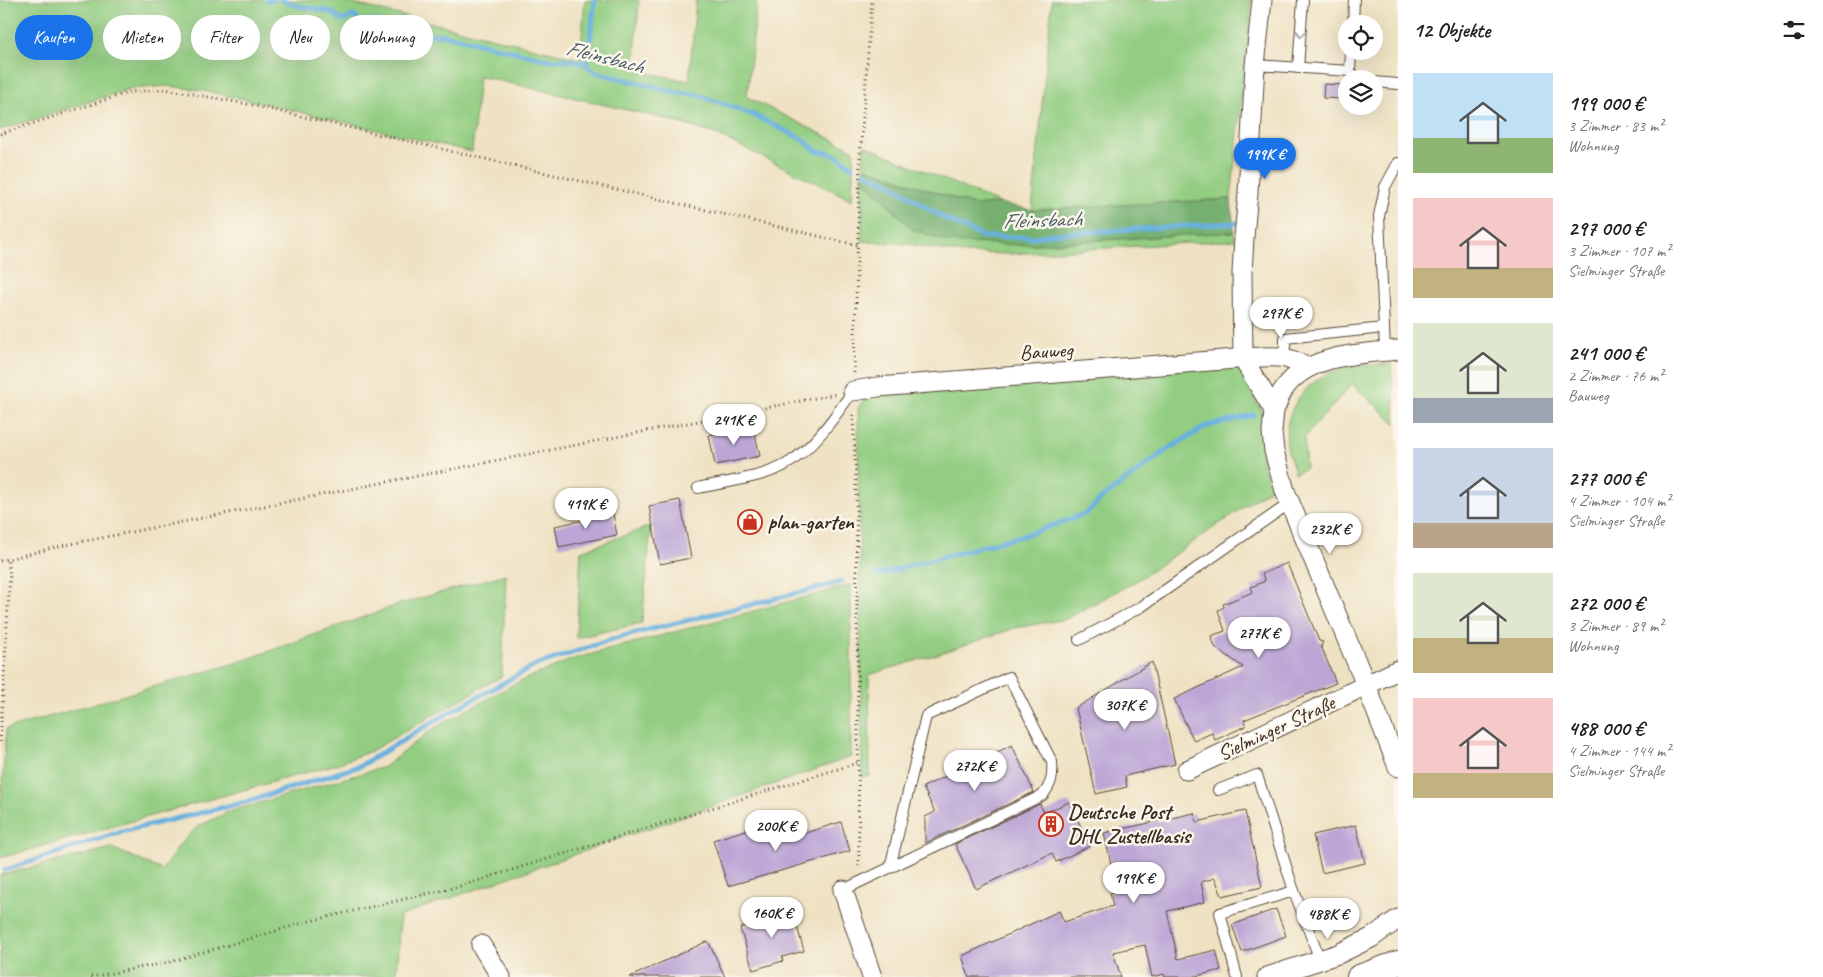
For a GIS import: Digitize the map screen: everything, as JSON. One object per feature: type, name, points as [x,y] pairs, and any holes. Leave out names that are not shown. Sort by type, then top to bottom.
[{"type":"street","points":[[1262,0],[1254,65],[1242,274],[1243,359],[1274,410]]},
{"type":"street","points":[[1392,351],[1337,357],[1307,368],[1283,391],[1274,410],[1272,432],[1279,472],[1290,503],[1398,767]]},
{"type":"street","points":[[1282,356],[1297,361],[1307,368]]},
{"type":"street","name":"Bauweg","points":[[854,391],[878,387],[1282,356]]},
{"type":"street","name":"Sielminger Straße","points":[[1187,770],[1398,670]]},
{"type":"street","points":[[843,890],[872,977]]},
{"type":"street","points":[[1267,977],[1338,954],[1371,938],[1398,918]]},
{"type":"street","points":[[481,945],[500,977]]},
{"type":"street","points":[[1359,977],[1398,963]]},
{"type":"lane","points":[[1298,68],[1303,0]]},
{"type":"lane","points":[[1353,15],[1354,0]]},
{"type":"lane","points":[[1254,65],[1338,73]]},
{"type":"lane","points":[[1383,83],[1398,84]]},
{"type":"lane","points":[[1392,351],[1384,328],[1379,216],[1385,187],[1398,163]]},
{"type":"lane","points":[[1282,356],[1285,338],[1384,328]]},
{"type":"lane","points":[[698,488],[773,471],[790,462],[817,437],[854,391]]},
{"type":"lane","points":[[1079,640],[1141,607],[1290,503]]},
{"type":"lane","points":[[843,890],[890,868],[1043,795],[1050,786],[1053,776],[1052,762],[1009,677],[926,716],[890,868]]},
{"type":"lane","points":[[1218,790],[1257,775],[1294,891],[1320,960]]},
{"type":"lane","points":[[1237,977],[1220,913],[1294,891]]},
{"type":"path","points":[[843,890],[852,882],[859,869],[854,391],[860,156],[872,0]]},
{"type":"path","points":[[0,134],[130,92],[166,89],[252,105],[858,245]]},
{"type":"path","points":[[0,561],[65,545],[854,391]]},
{"type":"path","points":[[0,742],[10,574],[7,558]]},
{"type":"path","points":[[91,977],[170,962],[310,921],[457,887],[857,763]]},
{"type":"green space","points":[[0,0],[338,0],[400,15],[340,15],[340,60],[433,60],[433,23],[580,59],[585,0],[639,0],[634,70],[689,81],[696,0],[757,0],[747,97],[854,150],[852,200],[715,134],[666,119],[479,76],[472,152],[253,101],[194,89],[167,86],[130,89],[0,130]]},
{"type":"green space","points":[[1052,0],[1252,0],[1231,199],[1032,210]]},
{"type":"green space","points":[[864,145],[999,203],[976,206],[863,167]]},
{"type":"green space","points":[[863,167],[976,206],[999,203],[1032,210],[1231,199],[1234,232],[1019,245],[948,242],[912,229],[862,177]]},
{"type":"green space","points":[[862,177],[912,229],[1019,245],[1234,232],[1235,240],[1011,254],[960,253],[909,244],[862,241]]},
{"type":"green space","points":[[1236,363],[1265,417],[1261,444],[1265,470],[1271,488],[1138,580],[1066,619],[1015,628],[869,675],[870,776],[862,777],[858,408],[865,397]]},
{"type":"green space","points":[[1391,364],[1396,424],[1352,384],[1304,438],[1306,468],[1295,473],[1287,447],[1286,434],[1292,410],[1305,390],[1325,375],[1342,368]]},
{"type":"green space","points":[[651,526],[642,623],[576,638],[581,551]]},
{"type":"green space","points":[[506,574],[502,676],[371,751],[337,764],[0,858],[0,821],[6,729],[236,663],[400,604]]},
{"type":"green space","points":[[851,585],[851,757],[400,916],[396,977],[0,977],[0,875],[112,848],[162,870],[180,844],[197,827],[228,812],[384,767],[431,730],[514,684],[573,659]]},
{"type":"building","points":[[1324,84],[1338,85],[1338,99],[1323,98]]},
{"type":"building","points":[[753,426],[760,456],[715,465],[709,435]]},
{"type":"building","points":[[680,500],[691,558],[660,564],[649,506]]},
{"type":"building","points":[[613,514],[617,535],[559,547],[555,526]]},
{"type":"building","points":[[1287,563],[1319,641],[1323,642],[1321,646],[1336,683],[1244,720],[1246,726],[1215,740],[1212,733],[1194,741],[1174,699],[1243,667],[1215,647],[1211,636],[1225,631],[1218,610],[1224,607],[1223,604],[1253,592],[1251,587],[1265,581],[1262,574]]},
{"type":"building","points":[[1152,662],[1175,764],[1125,776],[1127,787],[1096,794],[1076,708]]},
{"type":"building","points":[[1012,745],[1034,792],[925,843],[925,817],[935,812],[923,787]]},
{"type":"building","name":"Deutsche Post DHL Zustellbasis","points":[[1069,802],[1090,846],[1056,862],[1052,853],[976,889],[955,844],[1040,804],[1044,813]]},
{"type":"building","points":[[1245,811],[1262,887],[1222,896],[1215,878],[1201,882],[1205,902],[1167,911],[1178,959],[1216,950],[1221,970],[1192,977],[1165,977],[1164,974],[1152,977],[1145,945],[1113,952],[1121,977],[969,977],[962,956],[1059,911],[1064,922],[1113,906],[1110,893],[1117,891],[1104,833],[1194,813],[1197,822]]},
{"type":"building","points":[[841,822],[850,851],[728,886],[713,840],[763,825],[769,844]]},
{"type":"building","points":[[1356,825],[1365,863],[1322,873],[1313,835]]},
{"type":"building","points":[[792,909],[804,951],[782,957],[783,961],[753,970],[740,928],[769,919],[768,915]]},
{"type":"building","points":[[1276,909],[1286,936],[1242,952],[1232,925]]},
{"type":"building","points":[[708,941],[725,977],[630,977]]},
{"type":"waterway","name":"Fleinsbach","points":[[267,0],[274,0]]},
{"type":"waterway","name":"Fleinsbach","points":[[281,0],[299,6],[332,12],[340,19],[346,20],[352,16],[356,17],[360,22],[367,23],[373,21],[394,27],[409,26],[415,31],[429,35],[441,34],[549,60],[580,62],[595,72],[678,93],[695,94],[753,115],[802,139],[818,152],[836,156],[852,167]]},
{"type":"waterway","points":[[587,64],[595,0]]},
{"type":"waterway","name":"Fleinsbach","points":[[864,172],[889,183],[945,219],[984,237],[1034,237],[1053,234],[1238,223]]},
{"type":"waterway","points":[[877,575],[1032,533],[1087,513],[1101,499],[1168,449],[1207,426],[1254,415]]},
{"type":"waterway","points":[[5,870],[120,832],[246,802],[360,766],[448,713],[536,665],[616,638],[842,582]]},
{"type":"place","name":"plan-garten","points":[[750,522]]},
{"type":"place","name":"Deutsche Post DHL Zustellbasis","points":[[1051,824]]}]
